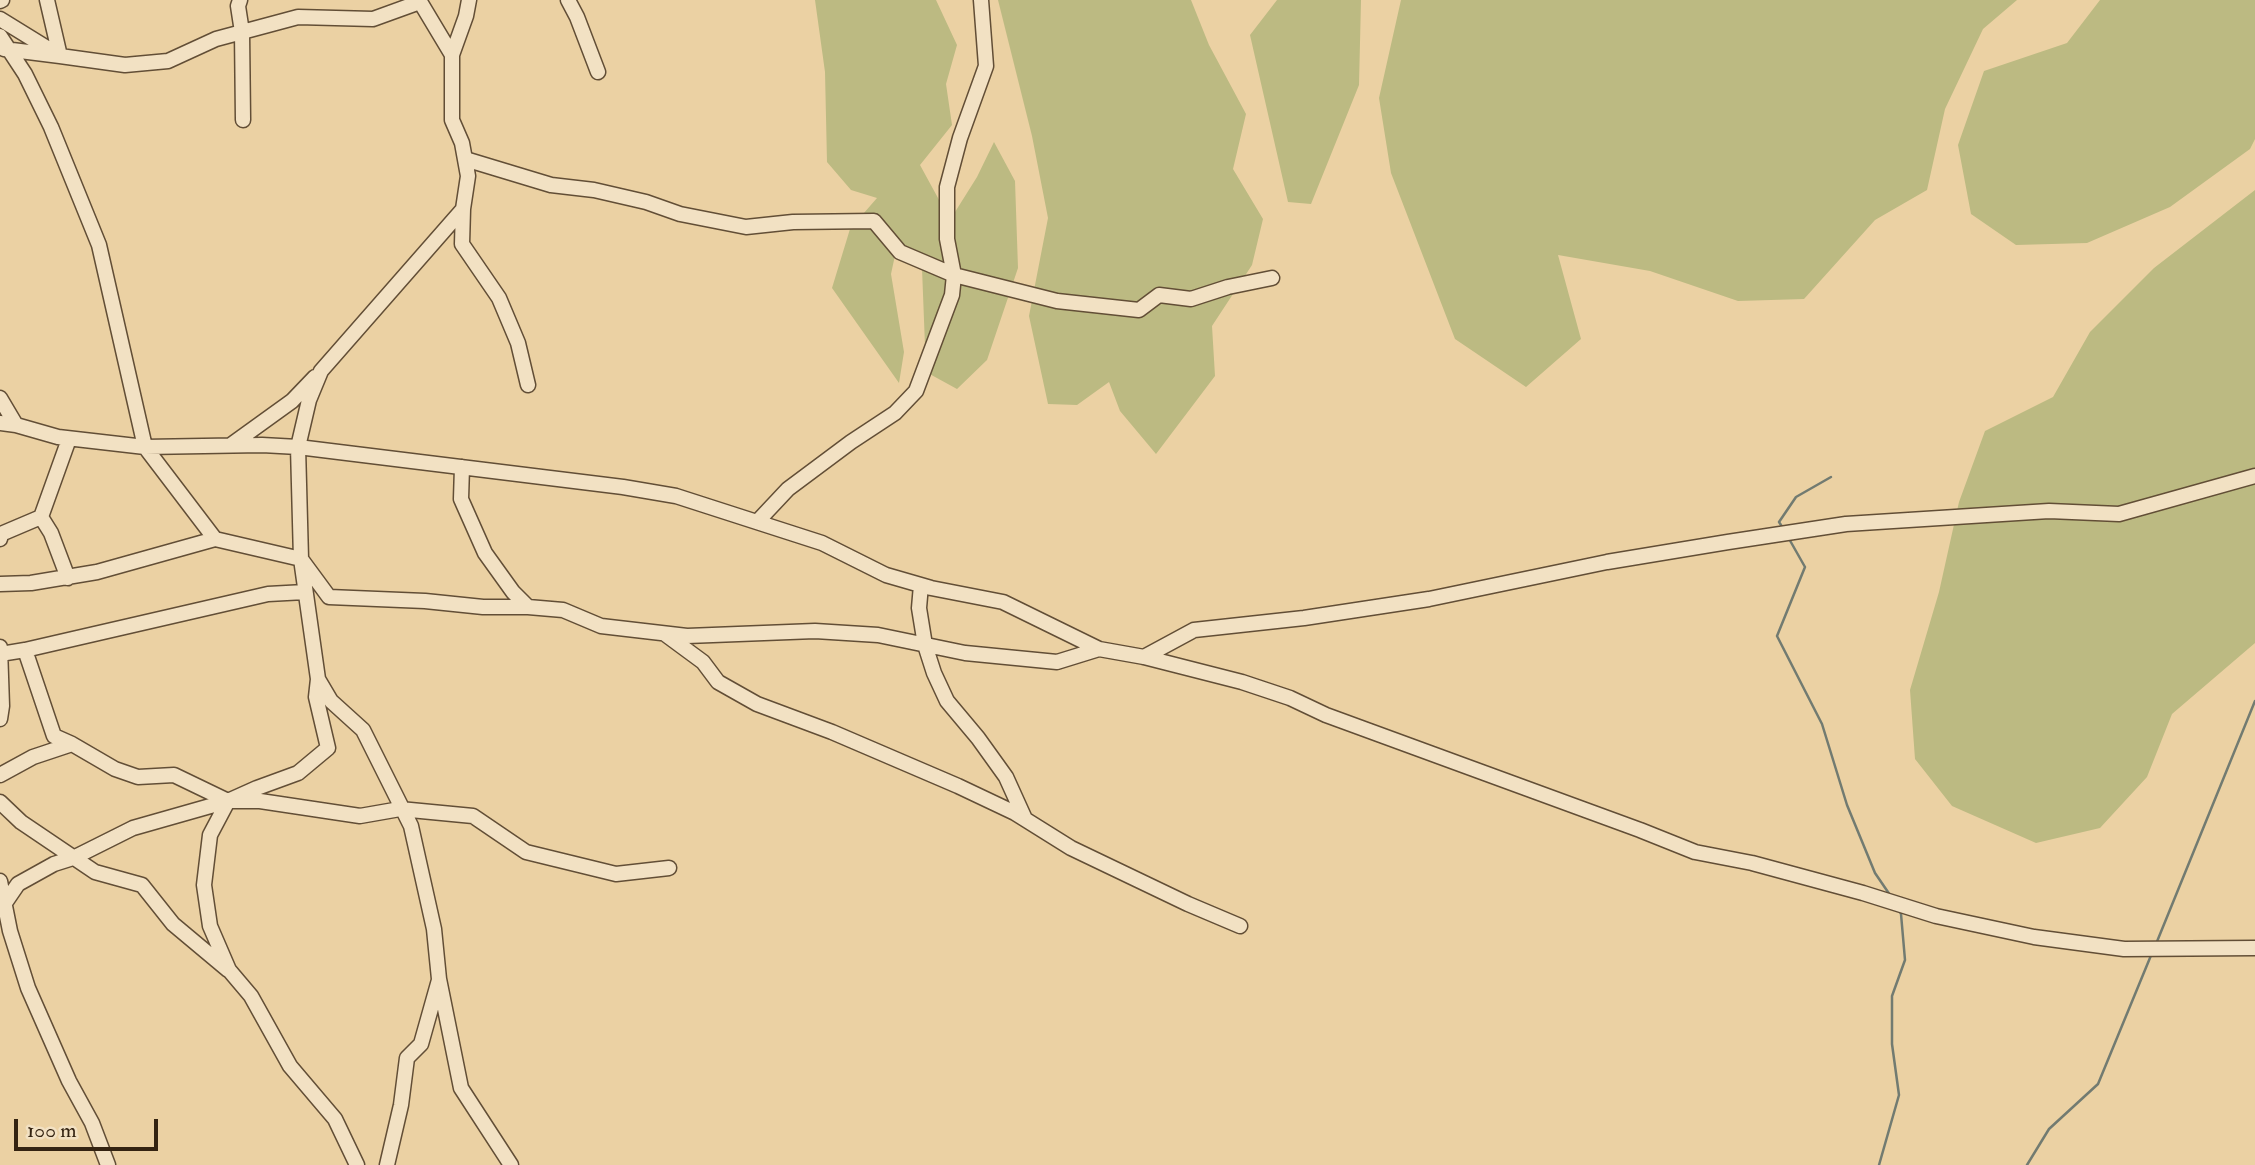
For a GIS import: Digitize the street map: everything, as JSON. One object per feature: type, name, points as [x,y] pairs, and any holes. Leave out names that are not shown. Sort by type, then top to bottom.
[{"type":"street","points":[[47,0],[60,56]]},
{"type":"street","points":[[240,0],[238,6],[242,32],[243,120]]},
{"type":"street","points":[[469,0],[452,55],[453,120],[462,143],[468,176],[462,244],[499,298],[517,343],[528,386]]},
{"type":"street","points":[[568,0],[598,72]]},
{"type":"street","points":[[757,522],[788,489],[895,413],[916,391],[951,295],[954,275],[947,239],[947,187],[960,138],[986,66],[982,0]]},
{"type":"street","points":[[2,45],[125,65],[168,61],[216,39],[298,17],[373,19],[420,1],[452,55]]},
{"type":"street","points":[[0,19],[60,56]]},
{"type":"street","points":[[2,45],[25,74],[51,127],[99,245],[145,447],[215,539]]},
{"type":"street","points":[[465,159],[551,185],[594,190],[646,202],[680,214],[746,227],[793,222],[874,221],[900,252],[954,275],[1057,301],[1139,310],[1159,295],[1191,299],[1228,287],[1272,278]]},
{"type":"street","points":[[231,446],[292,401],[463,209]]},
{"type":"street","points":[[5,903],[18,884],[54,864],[73,858],[133,828],[228,802],[298,773],[328,748],[316,697],[318,679],[301,559],[298,447],[309,400],[321,371]]},
{"type":"street","points":[[0,398],[5,423],[69,439],[145,447],[298,447],[623,487],[676,496],[822,543],[886,575],[1003,602],[1099,649],[1144,657],[1242,682],[1290,698],[1326,715],[1695,852],[1752,863],[1936,916],[2034,937],[2124,948],[2255,948]]},
{"type":"street","points":[[0,538],[1,534],[41,517],[69,439]]},
{"type":"street","points":[[461,467],[461,499],[480,543],[513,592],[528,607]]},
{"type":"street","points":[[1144,657],[1194,630],[1429,600],[1607,562],[1716,544],[1846,524],[2049,511],[2119,514],[2255,476]]},
{"type":"street","points":[[41,517],[51,533],[68,578]]},
{"type":"street","points":[[0,584],[68,578],[215,539],[301,559],[329,597],[563,610],[601,626],[687,636],[815,631],[878,635],[965,653],[1057,662],[1099,649]]},
{"type":"street","points":[[921,585],[919,608],[925,645],[934,673],[947,701],[1006,777],[1025,819]]},
{"type":"street","points":[[0,719],[1,651],[25,650],[268,594],[305,592]]},
{"type":"street","points":[[663,633],[703,662],[718,682],[757,704],[832,732],[958,786],[1025,819],[1071,848],[1240,926]]},
{"type":"street","points":[[25,650],[54,736],[115,769],[138,777],[174,775],[228,802],[260,801],[360,816],[400,809],[473,816],[526,852],[616,874],[669,868]]},
{"type":"street","points":[[318,679],[331,701],[363,730],[386,774],[400,809],[411,826],[434,929],[439,979],[461,1088],[511,1165]]},
{"type":"street","points":[[0,775],[33,757],[72,744]]},
{"type":"street","points":[[0,802],[21,822],[95,872],[142,885],[173,924],[229,970],[251,996],[290,1066],[335,1119],[357,1165]]},
{"type":"street","points":[[228,802],[210,835],[204,885],[210,926],[229,970]]},
{"type":"street","points":[[0,881],[10,931],[28,988],[69,1081],[92,1123],[108,1165]]},
{"type":"street","points":[[0,947],[10,931]]},
{"type":"street","points":[[387,1165],[401,1105],[407,1058],[421,1044],[439,979]]},
{"type":"shaded area","points":[[815,0],[936,0],[957,45],[946,84],[952,125],[920,165],[950,220],[977,177],[994,142],[1015,181],[1018,268],[987,360],[957,389],[926,372],[922,268],[897,246],[891,274],[904,352],[899,383],[832,288],[850,229],[877,198],[851,190],[827,162],[825,72]]},
{"type":"shaded area","points":[[998,0],[1191,0],[1209,45],[1246,114],[1233,169],[1263,219],[1252,265],[1212,326],[1215,376],[1156,454],[1120,411],[1109,382],[1077,405],[1048,404],[1029,316],[1048,218],[1032,136]]},
{"type":"shaded area","points":[[1277,0],[1361,0],[1359,85],[1311,204],[1288,202],[1250,35]]},
{"type":"shaded area","points":[[1401,0],[2017,0],[1983,29],[1945,109],[1927,190],[1875,220],[1804,299],[1738,301],[1650,271],[1558,255],[1581,339],[1526,387],[1455,339],[1391,173],[1379,98]]},
{"type":"shaded area","points":[[2100,0],[2255,0],[2255,139],[2250,149],[2170,207],[2087,243],[2016,245],[1971,214],[1958,145],[1984,71],[2067,43]]},
{"type":"shaded area","points":[[2255,190],[2255,643],[2172,714],[2147,777],[2100,828],[2036,843],[1952,806],[1915,759],[1910,690],[1939,592],[1959,502],[1985,431],[2053,397],[2090,332],[2154,268]]},
{"type":"waterway","points":[[1783,528],[1779,522],[1796,497],[1831,477]]},
{"type":"waterway","points":[[1788,537],[1805,567],[1777,636],[1822,724],[1847,805],[1875,873],[1890,895]]},
{"type":"waterway","points":[[2156,944],[2255,701]]},
{"type":"waterway","points":[[1879,1165],[1899,1095],[1892,1044],[1892,996],[1905,960],[1899,910]]},
{"type":"waterway","points":[[2027,1165],[2049,1129],[2098,1084],[2152,953]]}]
